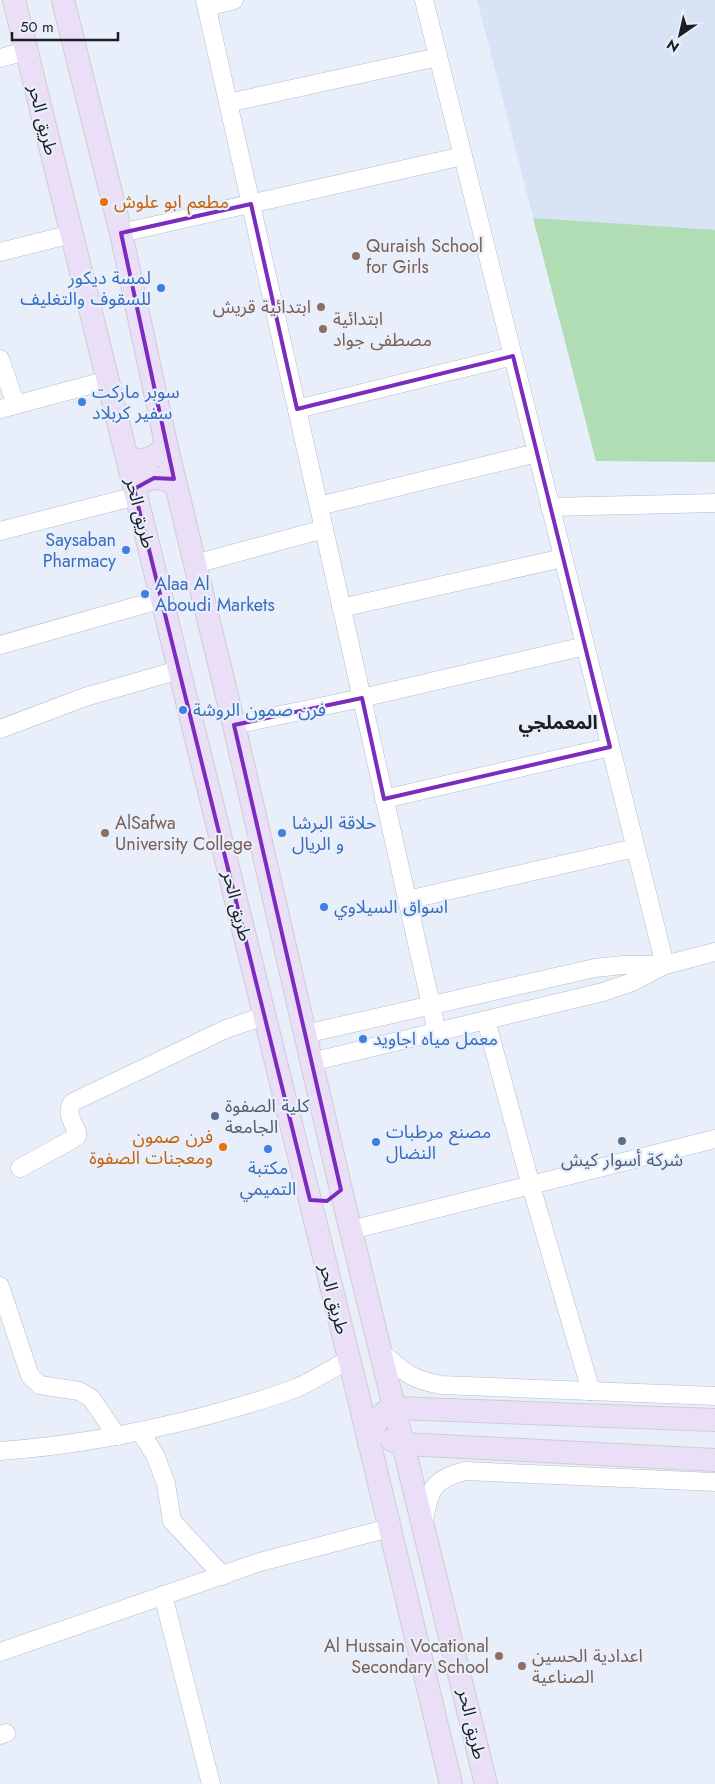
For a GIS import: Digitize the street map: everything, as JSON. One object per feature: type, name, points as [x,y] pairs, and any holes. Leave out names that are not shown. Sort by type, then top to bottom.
[{"type":"main road","name":"طريق الحر","points":[[14,0],[360,1404],[373,1443],[389,1528],[412,1617],[450,1784]]},
{"type":"main road","name":"طريق الحر","points":[[63,0],[121,233],[166,444],[234,725],[341,1190],[486,1784]]},
{"type":"main road","points":[[126,457],[142,461],[150,460],[166,444]]},
{"type":"main road","points":[[135,492],[140,483],[154,478],[162,478],[176,485]]},
{"type":"main road","points":[[310,1200],[327,1202],[338,1195],[341,1190]]},
{"type":"main road","points":[[318,1232],[334,1225],[340,1225],[351,1230]]},
{"type":"main road","points":[[360,1404],[364,1402],[393,1401],[715,1420]]},
{"type":"main road","points":[[393,1401],[383,1413],[373,1443],[382,1450],[388,1448],[400,1450],[715,1460]]},
{"type":"main road","points":[[412,1617],[417,1620],[429,1621],[445,1612]]},
{"type":"main road","points":[[418,1644],[423,1640],[435,1637],[448,1640],[453,1644]]},
{"type":"street","points":[[234,0],[206,3],[437,1032]]},
{"type":"street","points":[[424,0],[665,965]]},
{"type":"street","points":[[0,58],[26,51]]},
{"type":"street","points":[[228,103],[438,57]]},
{"type":"street","points":[[121,233],[463,156]]},
{"type":"street","points":[[0,252],[72,234]]},
{"type":"street","points":[[297,409],[512,356]]},
{"type":"street","points":[[0,358],[8,407],[108,380]]},
{"type":"street","points":[[319,506],[537,453]]},
{"type":"street","points":[[0,531],[135,492]]},
{"type":"street","points":[[550,507],[715,503]]},
{"type":"street","points":[[196,564],[324,529]]},
{"type":"street","points":[[342,608],[563,558]]},
{"type":"street","points":[[0,645],[162,599]]},
{"type":"street","points":[[234,725],[362,698],[585,646]]},
{"type":"street","points":[[0,729],[85,697],[179,670]]},
{"type":"street","points":[[384,798],[610,747]]},
{"type":"street","points":[[407,900],[635,848]]},
{"type":"street","points":[[311,1062],[603,992],[632,982],[665,965],[715,952]]},
{"type":"street","points":[[305,1034],[602,967],[623,964],[665,965]]},
{"type":"street","points":[[20,1168],[77,1136],[68,1112],[69,1106],[73,1102],[226,1028],[264,1016]]},
{"type":"street","points":[[486,1020],[530,1186],[591,1391]]},
{"type":"street","points":[[351,1230],[715,1138]]},
{"type":"street","points":[[0,1286],[6,1325],[30,1376],[40,1385],[79,1391],[85,1394],[90,1398],[117,1436]]},
{"type":"street","points":[[381,1352],[404,1372],[420,1381],[441,1386],[715,1396]]},
{"type":"street","points":[[0,1451],[58,1446],[141,1432],[245,1405],[296,1388],[349,1359]]},
{"type":"street","points":[[141,1432],[156,1457],[166,1484],[172,1521],[222,1576]]},
{"type":"street","points":[[423,1524],[431,1491],[450,1475],[465,1471],[715,1482]]},
{"type":"street","points":[[0,1652],[260,1562],[389,1528]]},
{"type":"street","points":[[163,1595],[211,1784]]},
{"type":"highlighted area","points":[[251,204],[297,409],[513,356],[610,747],[384,799],[362,698],[234,725],[341,1190],[327,1201],[310,1200],[134,489],[154,478],[174,479],[121,233]]},
{"type":"shaded area","points":[[477,0],[715,0],[715,462],[596,461]]},
{"type":"green space","points":[[533,218],[715,230],[715,462],[596,461]]},
{"type":"place","name":"مطعم ابو علوش","points":[[104,202]]},
{"type":"place","name":"Quraish School for Girls","points":[[356,256]]},
{"type":"place","name":"لمسة ديكور للسقوف والتغليف","points":[[161,288]]},
{"type":"place","name":"ابتدائية قريش","points":[[321,307]]},
{"type":"place","name":"ابتدائية مصطفى جواد","points":[[323,329]]},
{"type":"place","name":"سوبر ماركت سفير كربلاد","points":[[82,402]]},
{"type":"place","name":"Saysaban Pharmacy","points":[[126,550]]},
{"type":"place","name":"Alaa Al Aboudi Markets","points":[[145,594]]},
{"type":"place","name":"فرن صمون الروشة","points":[[183,710]]},
{"type":"place","name":"AlSafwa University College","points":[[105,833]]},
{"type":"place","name":"حلاقة البرشا و الريال","points":[[282,833]]},
{"type":"place","name":"اسواق السيلاوي","points":[[324,907]]},
{"type":"place","name":"معمل مياه اجاويد","points":[[363,1039]]},
{"type":"place","name":"كلية الصفوة الجامعة","points":[[215,1116]]},
{"type":"place","name":"شركة أسوار كيش","points":[[622,1141]]},
{"type":"place","name":"مصنع مرطبات النضال","points":[[376,1142]]},
{"type":"place","name":"فرن صمون ومعجنات الصفوة","points":[[223,1147]]},
{"type":"place","name":"مكتبة التميمي","points":[[268,1149]]},
{"type":"place","name":"Al Hussain Vocational Secondary School","points":[[499,1656]]},
{"type":"place","name":"اعدادية الحسين الصناعية","points":[[522,1666]]},
{"type":"district","name":"المعملجي","points":[[558,722]]}]
